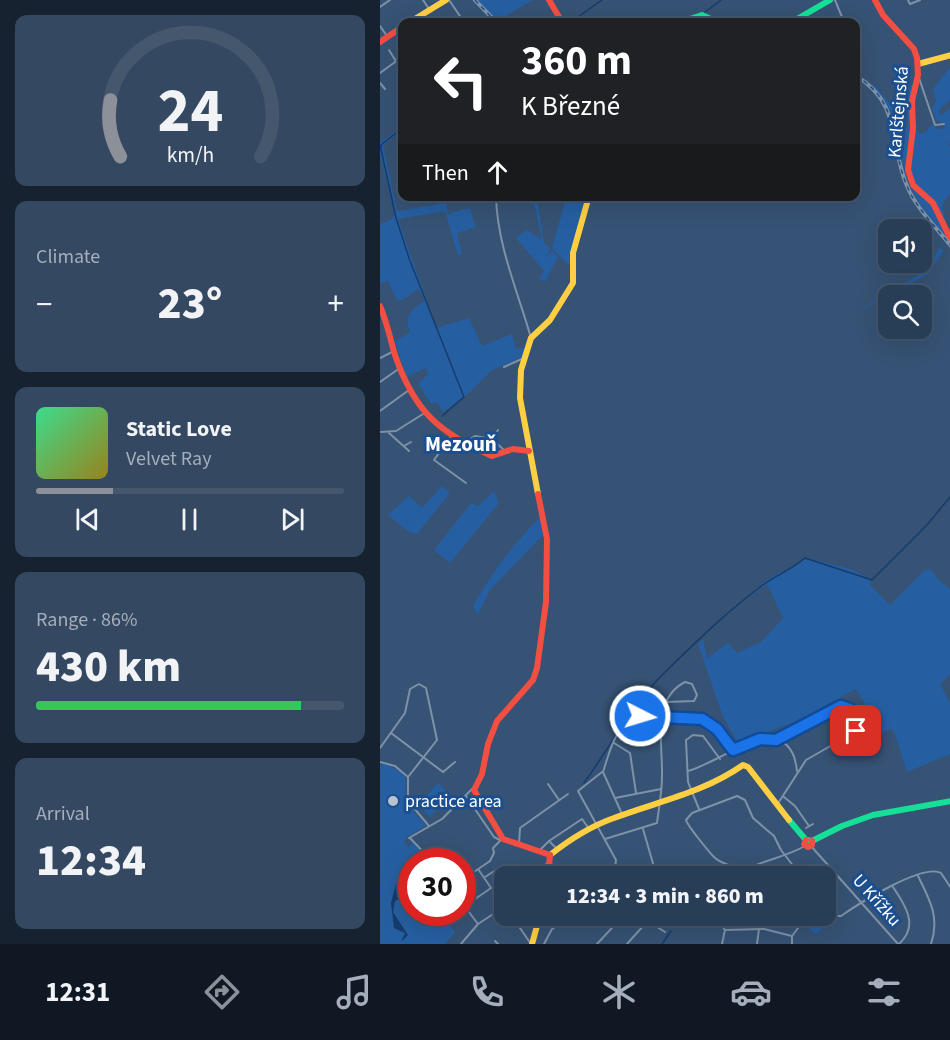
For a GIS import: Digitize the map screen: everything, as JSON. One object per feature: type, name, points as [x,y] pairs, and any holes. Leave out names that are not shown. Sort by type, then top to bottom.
[{"type":"street","points":[[380,7],[390,0]]},
{"type":"street","points":[[423,0],[429,9]]},
{"type":"street","points":[[416,18],[448,0],[461,18]]},
{"type":"street","points":[[549,0],[560,18]]},
{"type":"street","points":[[799,18],[830,0]]},
{"type":"street","points":[[835,0],[842,18]]},
{"type":"street","name":"Karlštejnská","points":[[875,0],[887,21],[914,49],[918,75],[912,101],[913,128],[908,170],[913,185],[929,198],[950,240]]},
{"type":"street","points":[[909,2],[920,0]]},
{"type":"street","points":[[693,18],[702,15],[708,18]]},
{"type":"street","points":[[380,26],[388,37]]},
{"type":"street","points":[[380,42],[398,30]]},
{"type":"street","points":[[389,50],[398,65]]},
{"type":"street","points":[[918,64],[950,55]]},
{"type":"street","points":[[380,73],[396,62]]},
{"type":"street","points":[[918,75],[935,125],[944,124]]},
{"type":"street","points":[[380,83],[385,89]]},
{"type":"street","points":[[497,201],[501,236],[509,269],[531,338]]},
{"type":"street","points":[[420,848],[410,838],[446,815],[475,786],[482,774],[491,734],[499,718],[535,677],[544,619],[547,572],[546,523],[529,451],[520,389],[524,358],[531,338],[550,320],[573,282],[573,253],[588,201]]},
{"type":"street","points":[[380,306],[400,368],[423,414],[462,443],[492,456],[518,448],[529,451]]},
{"type":"street","points":[[380,358],[394,351]]},
{"type":"street","points":[[504,367],[524,358]]},
{"type":"street","points":[[380,382],[400,368]]},
{"type":"street","points":[[380,411],[409,390]]},
{"type":"street","points":[[389,433],[423,414]]},
{"type":"street","points":[[492,439],[498,430]]},
{"type":"street","points":[[380,432],[389,433],[409,451]]},
{"type":"street","points":[[451,436],[434,460],[466,483]]},
{"type":"street","points":[[462,443],[475,436],[492,439],[505,451]]},
{"type":"street","points":[[404,446],[411,442]]},
{"type":"street","points":[[605,839],[656,825],[661,789],[659,742],[662,719],[669,695],[685,682],[692,684],[697,695],[697,699],[692,701],[667,702]]},
{"type":"street","points":[[380,748],[407,710],[410,688],[419,684],[426,688],[438,737],[408,777],[408,801],[429,826]]},
{"type":"street","points":[[688,771],[720,759],[733,750],[760,739],[776,740],[841,706],[850,709],[866,739]]},
{"type":"street","points":[[615,866],[616,860],[578,790],[603,772],[621,728],[632,719],[647,716],[662,719],[696,717],[706,720],[733,750]]},
{"type":"street","points":[[776,806],[809,757],[852,733],[858,725]]},
{"type":"street","points":[[391,733],[443,772],[455,762]]},
{"type":"street","points":[[699,810],[691,793],[684,747],[690,736],[703,736],[720,759]]},
{"type":"street","points":[[776,740],[791,751],[797,772]]},
{"type":"street","points":[[614,743],[630,753],[636,793]]},
{"type":"street","points":[[380,762],[395,766],[408,777]]},
{"type":"street","points":[[550,855],[597,826],[622,814],[659,805],[691,793],[723,779],[746,765],[776,806],[809,843]]},
{"type":"street","points":[[603,772],[622,814]]},
{"type":"street","points":[[548,784],[559,800]]},
{"type":"street","points":[[475,786],[475,793],[490,814],[501,840]]},
{"type":"street","points":[[615,798],[661,789]]},
{"type":"street","points":[[519,844],[520,828],[568,794]]},
{"type":"street","points":[[466,796],[482,820],[501,840],[541,849],[550,855],[550,866]]},
{"type":"street","points":[[727,866],[714,857],[687,824],[687,816],[734,796],[743,798],[753,818],[774,836],[794,866]]},
{"type":"street","points":[[784,797],[795,807],[809,826]]},
{"type":"street","points":[[753,866],[764,860],[786,855],[847,822],[895,810],[929,808],[950,801]]},
{"type":"street","points":[[482,820],[490,814]]},
{"type":"street","points":[[541,849],[582,819],[590,830]]},
{"type":"street","points":[[643,829],[654,866]]},
{"type":"street","points":[[476,894],[478,897],[491,888],[478,869],[490,861],[494,853],[493,848],[501,840]]},
{"type":"street","points":[[549,841],[557,849]]},
{"type":"street","name":"U Křížku","points":[[809,843],[899,944]]},
{"type":"street","points":[[551,862],[557,866]]},
{"type":"street","points":[[485,877],[494,871]]},
{"type":"street","points":[[836,916],[841,916],[860,902],[926,871],[937,871],[944,876],[950,888]]},
{"type":"street","points":[[917,875],[933,906],[936,920],[931,944]]},
{"type":"street","points":[[893,887],[904,904],[910,923],[908,935],[899,944]]},
{"type":"street","points":[[461,944],[478,924],[494,914]]},
{"type":"street","points":[[519,926],[531,944]]},
{"type":"street","points":[[531,944],[537,926]]},
{"type":"street","points":[[544,944],[552,929],[557,926]]},
{"type":"street","points":[[596,944],[613,926]]},
{"type":"street","points":[[627,944],[644,926]]},
{"type":"street","points":[[656,926],[665,932]]},
{"type":"street","points":[[722,926],[725,930],[722,944]]},
{"type":"street","points":[[792,944],[792,936],[800,926]]},
{"type":"street","points":[[725,930],[760,929],[792,936]]},
{"type":"street","points":[[757,944],[760,929]]},
{"type":"shaded area","points":[[478,0],[532,0],[503,18],[494,18]]},
{"type":"shaded area","points":[[950,67],[950,100],[938,111],[941,115],[950,108],[950,144],[947,141],[950,147],[950,193],[942,205],[949,234],[937,208],[915,184],[909,169],[914,128],[920,134],[926,132],[932,124],[937,129],[945,128],[944,123],[937,121],[932,109],[936,101],[933,89]]},
{"type":"shaded area","points":[[860,77],[877,88],[889,103],[914,83],[908,148],[909,179],[934,207],[949,240],[916,197],[911,186],[903,162],[899,147],[902,153],[908,120],[908,96],[892,108],[892,114],[877,91]]},
{"type":"shaded area","points":[[398,129],[383,146],[397,211],[446,203],[448,215],[470,208],[476,227],[457,233],[462,254],[458,255],[445,211],[398,219],[436,328],[469,318],[482,346],[512,334],[516,349],[527,347],[524,356],[491,371],[471,391],[443,412],[437,402],[431,404],[418,384],[428,374],[426,368],[406,377],[395,341],[410,332],[408,317],[425,301],[418,289],[403,300],[397,301],[388,281],[380,284],[380,224],[392,219],[395,214],[380,154],[380,143]]},
{"type":"shaded area","points":[[534,201],[538,201],[544,243],[551,249],[545,258],[552,251],[558,257],[545,282],[539,278],[544,271],[516,238],[527,230],[542,240]]},
{"type":"shaded area","points":[[565,201],[586,201],[569,265],[552,249]]},
{"type":"shaded area","points":[[939,248],[944,250],[932,268],[932,261]]},
{"type":"shaded area","points":[[922,273],[929,273],[907,285],[902,285]]},
{"type":"shaded area","points":[[442,486],[450,493],[417,534],[409,532],[388,515],[409,496],[422,508]]},
{"type":"shaded area","points":[[494,491],[499,503],[450,563],[434,550],[471,503],[478,506]]},
{"type":"shaded area","points":[[543,515],[544,534],[490,590],[478,615],[473,606],[487,583],[504,558]]},
{"type":"shaded area","points":[[807,558],[850,569],[871,579],[870,585],[890,605],[924,571],[930,569],[950,589],[950,674],[940,684],[950,703],[950,754],[907,772],[894,731],[890,729],[882,733],[856,689],[797,721],[749,739],[740,746],[723,717],[698,644],[703,639],[707,658],[728,643],[737,653],[761,642],[783,618],[767,584],[746,599],[761,585]]},
{"type":"shaded area","points":[[385,764],[401,772],[406,780],[407,804],[426,826],[407,837],[404,842],[409,847],[412,844],[410,839],[419,848],[398,848],[398,926],[450,926],[455,932],[445,944],[380,944],[380,765]]},
{"type":"shaded area","points":[[438,783],[450,795],[430,817],[418,805]]},
{"type":"shaded area","points":[[396,884],[398,884],[398,900],[395,901],[393,912],[398,920],[398,926],[402,926],[408,935],[401,942],[405,933],[394,928],[391,903]]},
{"type":"shaded area","points":[[806,926],[825,926],[816,934]]},
{"type":"waterway","points":[[577,18],[602,0]]},
{"type":"waterway","points":[[704,13],[721,0]]},
{"type":"waterway","points":[[398,131],[381,145],[396,218],[410,261],[464,397],[442,416]]},
{"type":"waterway","points":[[584,783],[650,688],[698,640],[750,595],[805,558],[872,580],[926,526],[951,496]]},
{"type":"waterway","points":[[662,944],[671,931]]},
{"type":"railway","points":[[475,0],[492,18]]},
{"type":"railway","points":[[860,79],[871,87],[888,112],[902,170],[911,194],[921,210],[951,246]]},
{"type":"traffic: fast","points":[[799,18],[830,0]]},
{"type":"traffic: fast","points":[[693,18],[702,15],[708,18]]},
{"type":"traffic: fast","points":[[789,820],[806,840],[812,841],[842,826],[873,815],[951,801]]},
{"type":"traffic: slow","points":[[417,18],[446,0]]},
{"type":"traffic: slow","points":[[918,64],[951,55]]},
{"type":"traffic: slow","points":[[538,494],[520,398],[521,370],[531,338],[550,320],[573,283],[573,253],[588,201]]},
{"type":"traffic: slow","points":[[550,855],[605,821],[696,790],[743,765],[748,767],[789,820]]},
{"type":"traffic: slow","points":[[532,944],[537,926]]},
{"type":"traffic: jam","points":[[549,0],[560,18]]},
{"type":"traffic: jam","points":[[875,0],[883,15],[914,49],[917,58],[918,75],[912,101],[913,128],[908,170],[913,185],[933,203],[951,240]]},
{"type":"traffic: jam","points":[[380,42],[398,30]]},
{"type":"traffic: jam","points":[[380,306],[402,374],[420,406],[431,418],[457,438],[492,456],[513,449],[529,451]]},
{"type":"traffic: jam","points":[[538,494],[547,539],[546,602],[537,668],[533,680],[497,721],[488,744],[482,774],[474,790],[503,839],[550,855]]},
{"type":"traffic: jam","points":[[806,840],[804,844],[808,847],[812,845],[812,841]]},
{"type":"traffic: jam","points":[[549,866],[550,855]]},
{"type":"place","name":"practice area","points":[[393,801]]},
{"type":"district","name":"Mezouň","points":[[461,444]]},
{"type":"route","points":[[640,716],[662,719],[696,717],[706,720],[717,729],[733,750],[760,739],[776,740],[841,706],[850,709],[858,725],[856,731]]}]
